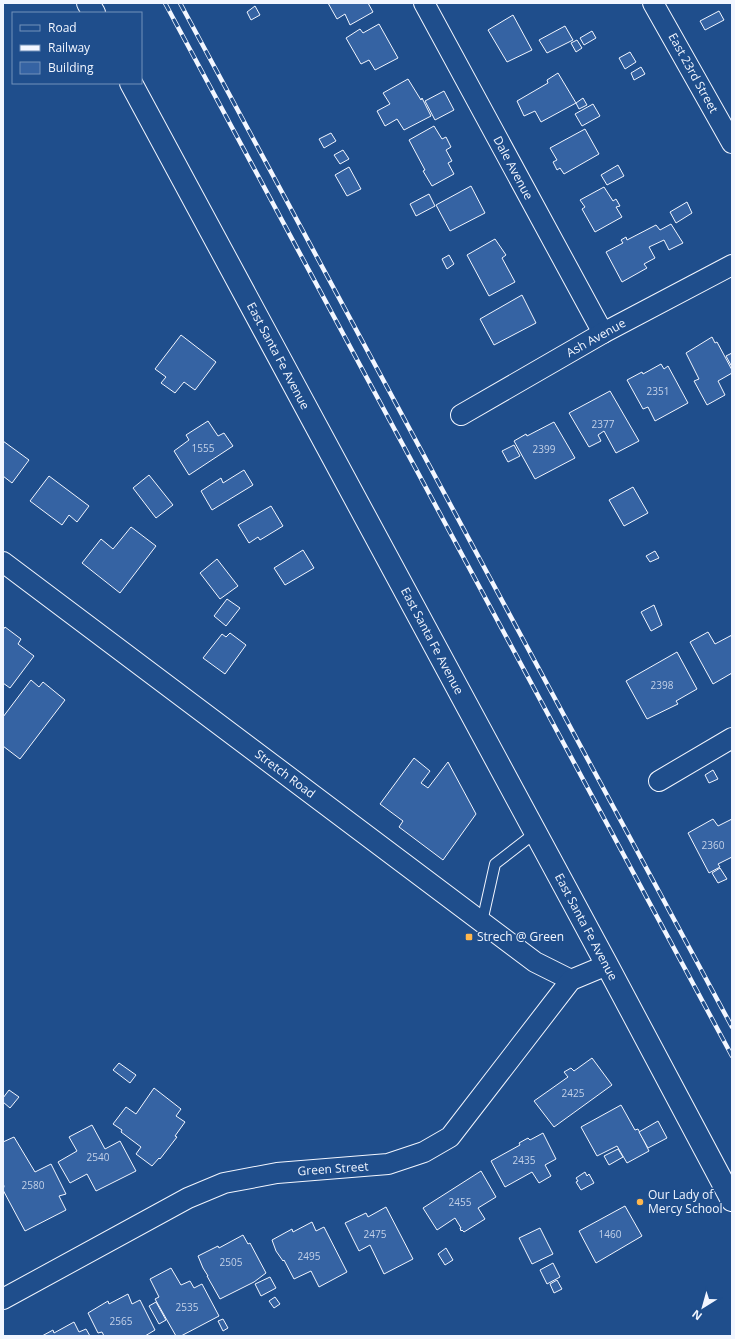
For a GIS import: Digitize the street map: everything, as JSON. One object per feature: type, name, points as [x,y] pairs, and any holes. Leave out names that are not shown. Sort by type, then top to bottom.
[{"type":"street","points":[[88,3],[93,12]]},
{"type":"street","name":"Dale Avenue","points":[[424,3],[603,334]]},
{"type":"street","name":"East 23rd Street","points":[[653,3],[732,143]]},
{"type":"street","name":"East Santa Fe Avenue","points":[[132,84],[607,965],[732,1200]]},
{"type":"street","name":"Ash Avenue","points":[[461,414],[603,334],[732,265]]},
{"type":"street","name":"Stretch Road","points":[[3,562],[535,962],[571,980]]},
{"type":"street","points":[[659,781],[732,738]]},
{"type":"street","name":"Green Street","points":[[5,1294],[188,1198],[224,1183],[278,1173],[388,1164],[424,1152],[450,1137],[571,980],[607,965]]},
{"type":"lane","points":[[482,922],[495,864],[535,833]]},
{"type":"building","points":[[328,3],[368,3],[373,12],[350,25],[345,14],[337,19]]},
{"type":"building","points":[[255,6],[260,15],[251,20],[247,12]]},
{"type":"building","points":[[719,11],[724,20],[705,30],[700,21]]},
{"type":"building","points":[[513,15],[532,50],[507,62],[488,30]]},
{"type":"building","points":[[379,24],[398,58],[375,70],[369,60],[361,64],[346,38],[360,29],[363,33]]},
{"type":"building","points":[[565,26],[573,40],[547,53],[539,40]]},
{"type":"building","points":[[592,31],[596,38],[584,45],[580,38]]},
{"type":"building","points":[[577,40],[582,48],[576,52],[571,43]]},
{"type":"building","points":[[630,52],[636,62],[625,69],[619,58]]},
{"type":"building","points":[[641,67],[645,74],[634,80],[631,73]]},
{"type":"building","points":[[558,73],[576,103],[541,122],[535,111],[524,116],[517,101],[548,83],[547,80]]},
{"type":"building","points":[[408,79],[421,100],[422,98],[431,116],[404,130],[397,119],[385,126],[377,111],[390,104],[383,93]]},
{"type":"building","points":[[444,91],[454,110],[435,120],[425,101]]},
{"type":"building","points":[[583,98],[587,105],[579,109],[576,103]]},
{"type":"building","points":[[593,104],[600,116],[582,126],[575,114]]},
{"type":"building","points":[[434,126],[442,139],[446,137],[451,147],[446,150],[452,161],[448,163],[454,174],[432,186],[423,171],[425,170],[409,140]]},
{"type":"building","points":[[585,129],[599,154],[564,174],[560,168],[557,170],[553,162],[557,160],[550,148]]},
{"type":"building","points":[[331,133],[336,141],[324,148],[319,139]]},
{"type":"building","points":[[343,150],[349,159],[340,164],[334,155]]},
{"type":"building","points":[[618,165],[624,176],[607,185],[601,175]]},
{"type":"building","points":[[349,167],[361,189],[347,196],[335,175]]},
{"type":"building","points":[[471,186],[485,213],[450,231],[436,205]]},
{"type":"building","points":[[604,187],[613,201],[616,199],[620,206],[616,207],[622,217],[595,232],[582,209],[585,207],[580,200]]},
{"type":"building","points":[[429,194],[435,206],[416,216],[410,204]]},
{"type":"building","points":[[687,202],[692,213],[676,223],[670,212]]},
{"type":"building","points":[[671,224],[683,243],[669,250],[664,240],[649,247],[655,258],[644,264],[647,268],[622,282],[606,252],[623,243],[621,240],[626,237],[627,240],[656,225],[660,230]]},
{"type":"building","points":[[495,239],[506,255],[502,258],[515,282],[489,296],[467,255]]},
{"type":"building","points":[[449,255],[454,264],[447,269],[442,259]]},
{"type":"building","points":[[522,295],[536,323],[494,345],[480,319]]},
{"type":"building","points":[[181,335],[216,362],[195,390],[184,382],[175,393],[161,383],[166,377],[155,369]]},
{"type":"building","points":[[712,337],[715,343],[717,342],[732,370],[732,373],[718,381],[725,395],[707,405],[694,381],[699,379],[686,353]]},
{"type":"building","points":[[732,353],[732,367],[726,356]]},
{"type":"building","points":[[661,364],[664,369],[668,366],[688,403],[655,421],[648,407],[643,409],[627,380],[642,372],[643,374]]},
{"type":"building","points":[[610,391],[639,441],[616,453],[604,431],[598,435],[601,441],[589,447],[569,413]]},
{"type":"building","points":[[208,421],[218,436],[224,433],[233,446],[189,475],[174,451],[189,440],[186,435]]},
{"type":"building","points":[[554,422],[575,458],[535,479],[514,441]]},
{"type":"building","points":[[3,441],[29,460],[12,483],[3,476]]},
{"type":"building","points":[[514,445],[520,456],[508,462],[502,451]]},
{"type":"building","points":[[244,470],[253,485],[212,510],[201,491],[221,478],[223,483]]},
{"type":"building","points":[[149,475],[173,505],[156,518],[133,488]]},
{"type":"building","points":[[49,476],[89,506],[77,522],[69,515],[62,525],[30,501]]},
{"type":"building","points":[[633,487],[648,513],[624,526],[609,500]]},
{"type":"building","points":[[271,506],[283,526],[260,540],[258,537],[249,543],[238,525]]},
{"type":"building","points":[[131,527],[156,546],[120,593],[82,563],[101,539],[113,549]]},
{"type":"building","points":[[303,550],[314,568],[285,585],[274,568]]},
{"type":"building","points":[[655,551],[659,558],[650,562],[646,556]]},
{"type":"building","points":[[217,559],[238,586],[220,599],[200,573]]},
{"type":"building","points":[[227,599],[240,608],[226,626],[214,616]]},
{"type":"building","points":[[654,605],[662,625],[651,631],[641,612]]},
{"type":"building","points":[[5,627],[21,639],[18,644],[34,656],[10,688],[3,683],[3,630]]},
{"type":"building","points":[[708,632],[715,644],[732,635],[732,673],[713,684],[690,642]]},
{"type":"building","points":[[230,633],[246,645],[225,674],[203,658],[222,634],[226,637]]},
{"type":"building","points":[[677,652],[697,689],[676,701],[678,704],[647,719],[626,681]]},
{"type":"building","points":[[31,680],[39,687],[43,682],[65,700],[20,759],[3,746],[3,717]]},
{"type":"building","points":[[414,758],[430,771],[421,783],[428,788],[448,762],[476,814],[443,860],[399,827],[403,821],[380,804]]},
{"type":"building","points":[[713,770],[718,779],[709,783],[705,775]]},
{"type":"building","points":[[713,819],[718,826],[732,819],[732,857],[718,864],[720,867],[709,873],[688,833]]},
{"type":"building","points":[[720,868],[727,879],[718,883],[712,873]]},
{"type":"building","points":[[592,1058],[612,1085],[554,1127],[534,1101],[568,1077],[564,1072],[571,1068],[574,1071]]},
{"type":"building","points":[[119,1063],[136,1075],[130,1083],[113,1070]]},
{"type":"building","points":[[154,1088],[181,1109],[176,1116],[185,1122],[175,1136],[177,1137],[160,1159],[159,1158],[152,1166],[136,1154],[141,1147],[113,1124],[126,1107],[136,1114]]},
{"type":"building","points":[[9,1090],[19,1097],[10,1108],[3,1102],[3,1098]]},
{"type":"building","points":[[621,1105],[635,1130],[638,1129],[649,1151],[627,1163],[617,1146],[597,1156],[581,1127]]},
{"type":"building","points":[[658,1121],[667,1138],[648,1148],[639,1132]]},
{"type":"building","points":[[92,1125],[105,1149],[120,1141],[136,1171],[96,1191],[87,1174],[70,1183],[58,1162],[77,1151],[69,1137]]},
{"type":"building","points":[[543,1133],[556,1159],[545,1165],[551,1176],[539,1183],[532,1172],[505,1187],[491,1161],[520,1145],[519,1143],[528,1138],[530,1140]]},
{"type":"building","points":[[14,1137],[35,1172],[51,1164],[66,1194],[59,1196],[66,1210],[25,1231],[3,1190],[3,1142]]},
{"type":"building","points":[[618,1149],[623,1157],[609,1165],[604,1156]]},
{"type":"building","points":[[481,1171],[496,1197],[478,1208],[485,1219],[464,1232],[462,1230],[461,1231],[461,1228],[455,1218],[437,1230],[423,1208]]},
{"type":"building","points":[[585,1172],[587,1176],[589,1174],[594,1183],[581,1190],[576,1182],[578,1181],[576,1178]]},
{"type":"building","points":[[625,1206],[642,1236],[596,1263],[579,1231]]},
{"type":"building","points":[[386,1207],[413,1259],[384,1274],[370,1245],[359,1251],[345,1223],[366,1213],[368,1217]]},
{"type":"building","points":[[312,1222],[316,1231],[324,1227],[347,1272],[319,1287],[311,1271],[294,1279],[284,1260],[283,1261],[276,1251],[272,1240],[292,1229],[293,1232]]},
{"type":"building","points":[[540,1228],[553,1254],[532,1264],[519,1238]]},
{"type":"building","points":[[243,1235],[248,1244],[250,1243],[266,1273],[254,1282],[220,1299],[198,1256],[218,1246],[219,1248]]},
{"type":"building","points":[[446,1248],[453,1260],[445,1265],[438,1254]]},
{"type":"building","points":[[553,1263],[560,1277],[547,1284],[540,1270]]},
{"type":"building","points":[[171,1268],[181,1285],[190,1281],[194,1288],[202,1284],[219,1316],[181,1336],[176,1336],[155,1299],[159,1297],[150,1279]]},
{"type":"building","points":[[270,1277],[276,1288],[261,1296],[255,1284]]},
{"type":"building","points":[[557,1280],[562,1289],[554,1293],[550,1284]]},
{"type":"building","points":[[128,1294],[132,1304],[140,1300],[155,1330],[145,1336],[104,1336],[102,1332],[98,1333],[88,1313],[108,1301],[109,1304]]},
{"type":"building","points":[[275,1297],[280,1304],[274,1308],[269,1301]]},
{"type":"building","points":[[156,1302],[166,1320],[159,1324],[149,1306]]},
{"type":"building","points":[[223,1319],[228,1328],[223,1331],[218,1321]]},
{"type":"building","points":[[74,1322],[79,1332],[86,1329],[90,1336],[42,1336],[53,1330],[54,1333]]},
{"type":"railway","points":[[165,3],[732,1056]]},
{"type":"railway","points":[[180,3],[732,1027]]},
{"type":"place","name":"Strech @ Green","points":[[469,937]]},
{"type":"place","name":"Our Lady of Mercy School","points":[[640,1202]]}]
